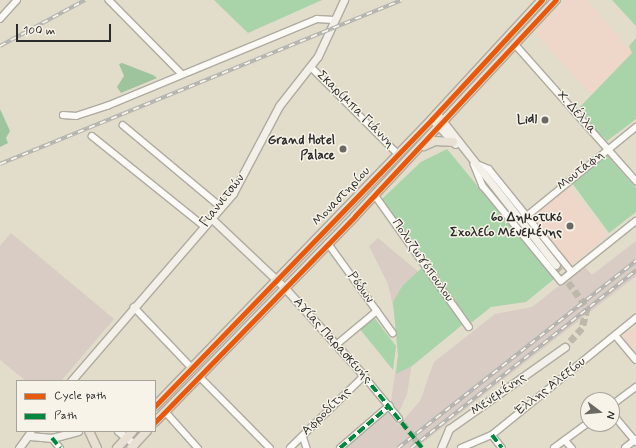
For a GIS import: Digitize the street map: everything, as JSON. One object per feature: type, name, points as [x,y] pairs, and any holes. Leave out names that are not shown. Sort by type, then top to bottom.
[{"type":"main road","name":"Μοναστηρίου","points":[[156,405],[435,117],[542,0]]},
{"type":"main road","name":"Μοναστηρίου","points":[[156,421],[418,150],[556,0]]},
{"type":"main road","points":[[418,150],[434,142],[453,142]]},
{"type":"main road","points":[[89,432],[97,448]]},
{"type":"main road","points":[[135,444],[146,432]]},
{"type":"main road","points":[[118,448],[131,433]]},
{"type":"street","points":[[0,19],[17,0]]},
{"type":"street","points":[[109,0],[181,73]]},
{"type":"street","name":"Γιαννιτσών","points":[[72,380],[221,207],[239,184],[279,106],[311,67],[344,0]]},
{"type":"street","points":[[63,115],[76,116],[107,106],[181,73],[317,18],[334,20]]},
{"type":"street","name":"Χ. Δέλλα","points":[[515,44],[636,181]]},
{"type":"street","name":"Σκαρίμπα Γιάννη","points":[[311,67],[398,154]]},
{"type":"street","points":[[435,117],[556,265]]},
{"type":"street","points":[[442,124],[453,142],[464,151]]},
{"type":"street","points":[[123,125],[221,207]]},
{"type":"street","name":"Μουτάφη","points":[[527,216],[636,127]]},
{"type":"street","points":[[92,136],[204,226]]},
{"type":"street","points":[[474,164],[488,168],[572,272]]},
{"type":"street","points":[[474,164],[483,186],[560,281],[636,221]]},
{"type":"street","name":"Πολυζωγόπουλου","points":[[375,195],[469,328]]},
{"type":"street","name":"Αγίας Παρασκευής","points":[[211,218],[275,282],[284,288],[364,376],[399,418]]},
{"type":"street","name":"Ρόδων","points":[[328,243],[393,333]]},
{"type":"street","points":[[134,307],[192,368]]},
{"type":"street","points":[[336,345],[377,311]]},
{"type":"street","name":"Έλλης Αλεξίου","points":[[461,448],[492,435],[616,336],[636,318]]},
{"type":"street","points":[[616,336],[636,360]]},
{"type":"street","name":"Μενεμένης","points":[[441,448],[449,429],[566,347]]},
{"type":"street","points":[[199,376],[270,448]]},
{"type":"street","name":"Αφροδίτης","points":[[290,448],[364,376]]},
{"type":"street","points":[[620,399],[636,387]]},
{"type":"street","points":[[340,448],[389,406]]},
{"type":"street","points":[[165,411],[198,448]]},
{"type":"street","points":[[620,422],[636,440],[625,448]]},
{"type":"street","points":[[554,448],[580,429]]},
{"type":"street","points":[[19,448],[30,433],[52,438],[74,432]]},
{"type":"street","points":[[131,433],[135,444]]},
{"type":"street","points":[[492,435],[502,448]]},
{"type":"street","points":[[303,436],[308,448]]},
{"type":"street","points":[[52,438],[60,448]]},
{"type":"street","points":[[565,440],[572,448]]},
{"type":"shaded area","points":[[565,0],[587,0],[632,53],[592,95],[534,32]]},
{"type":"shaded area","name":"6ο Δημοτικό Σχολείο Μενεμένης","points":[[570,187],[608,236],[570,266],[531,217]]},
{"type":"shaded area","points":[[11,233],[114,319],[62,380],[25,380],[0,360],[0,246]]},
{"type":"shaded area","points":[[378,238],[427,279],[419,292],[406,282],[403,285],[413,356],[407,394],[399,412],[391,401],[398,355],[396,319],[388,284],[369,246]]},
{"type":"shaded area","points":[[636,241],[636,276],[416,448],[345,448],[387,412],[399,425],[420,401],[434,362],[495,314],[532,307],[584,266],[592,275]]},
{"type":"shaded area","points":[[636,326],[636,352],[623,336]]},
{"type":"green space","points":[[214,0],[322,0],[248,33]]},
{"type":"green space","points":[[612,0],[636,0],[636,26]]},
{"type":"green space","points":[[636,38],[636,119],[607,141],[577,110],[632,53],[629,46]]},
{"type":"green space","points":[[122,63],[157,78],[121,93],[117,87],[124,76],[119,64]]},
{"type":"green space","points":[[0,109],[10,131],[6,138],[8,143],[0,147]]},
{"type":"green space","points":[[447,149],[554,279],[526,302],[491,307],[471,323],[382,199],[421,162]]},
{"type":"green space","points":[[607,155],[636,188],[636,212],[609,233],[572,183]]},
{"type":"green space","points":[[423,267],[462,325],[412,366],[396,374],[398,355],[393,302],[403,285]]},
{"type":"green space","points":[[373,316],[396,346],[393,370],[359,328]]},
{"type":"tunnel","points":[[556,265],[587,308],[582,328],[565,347]]},
{"type":"tunnel","points":[[399,418],[422,448]]},
{"type":"railway","points":[[0,46],[85,0]]},
{"type":"railway","points":[[0,164],[401,0]]},
{"type":"railway","points":[[398,448],[636,261]]},
{"type":"railway","points":[[411,448],[636,270]]},
{"type":"marked path","points":[[364,376],[422,448]]},
{"type":"marked path","points":[[340,448],[389,406]]},
{"type":"marked path","points":[[492,435],[502,448]]},
{"type":"marked path","points":[[52,438],[60,448]]},
{"type":"cycle path","points":[[156,405],[432,119],[542,0]]},
{"type":"cycle path","points":[[156,421],[355,216],[556,0]]},
{"type":"place","name":"Lidl","points":[[545,120]]},
{"type":"place","name":"Grand Hotel Palace","points":[[343,149]]},
{"type":"place","name":"6ο Δημοτικό Σχολείο Μενεμένης","points":[[570,226]]}]
